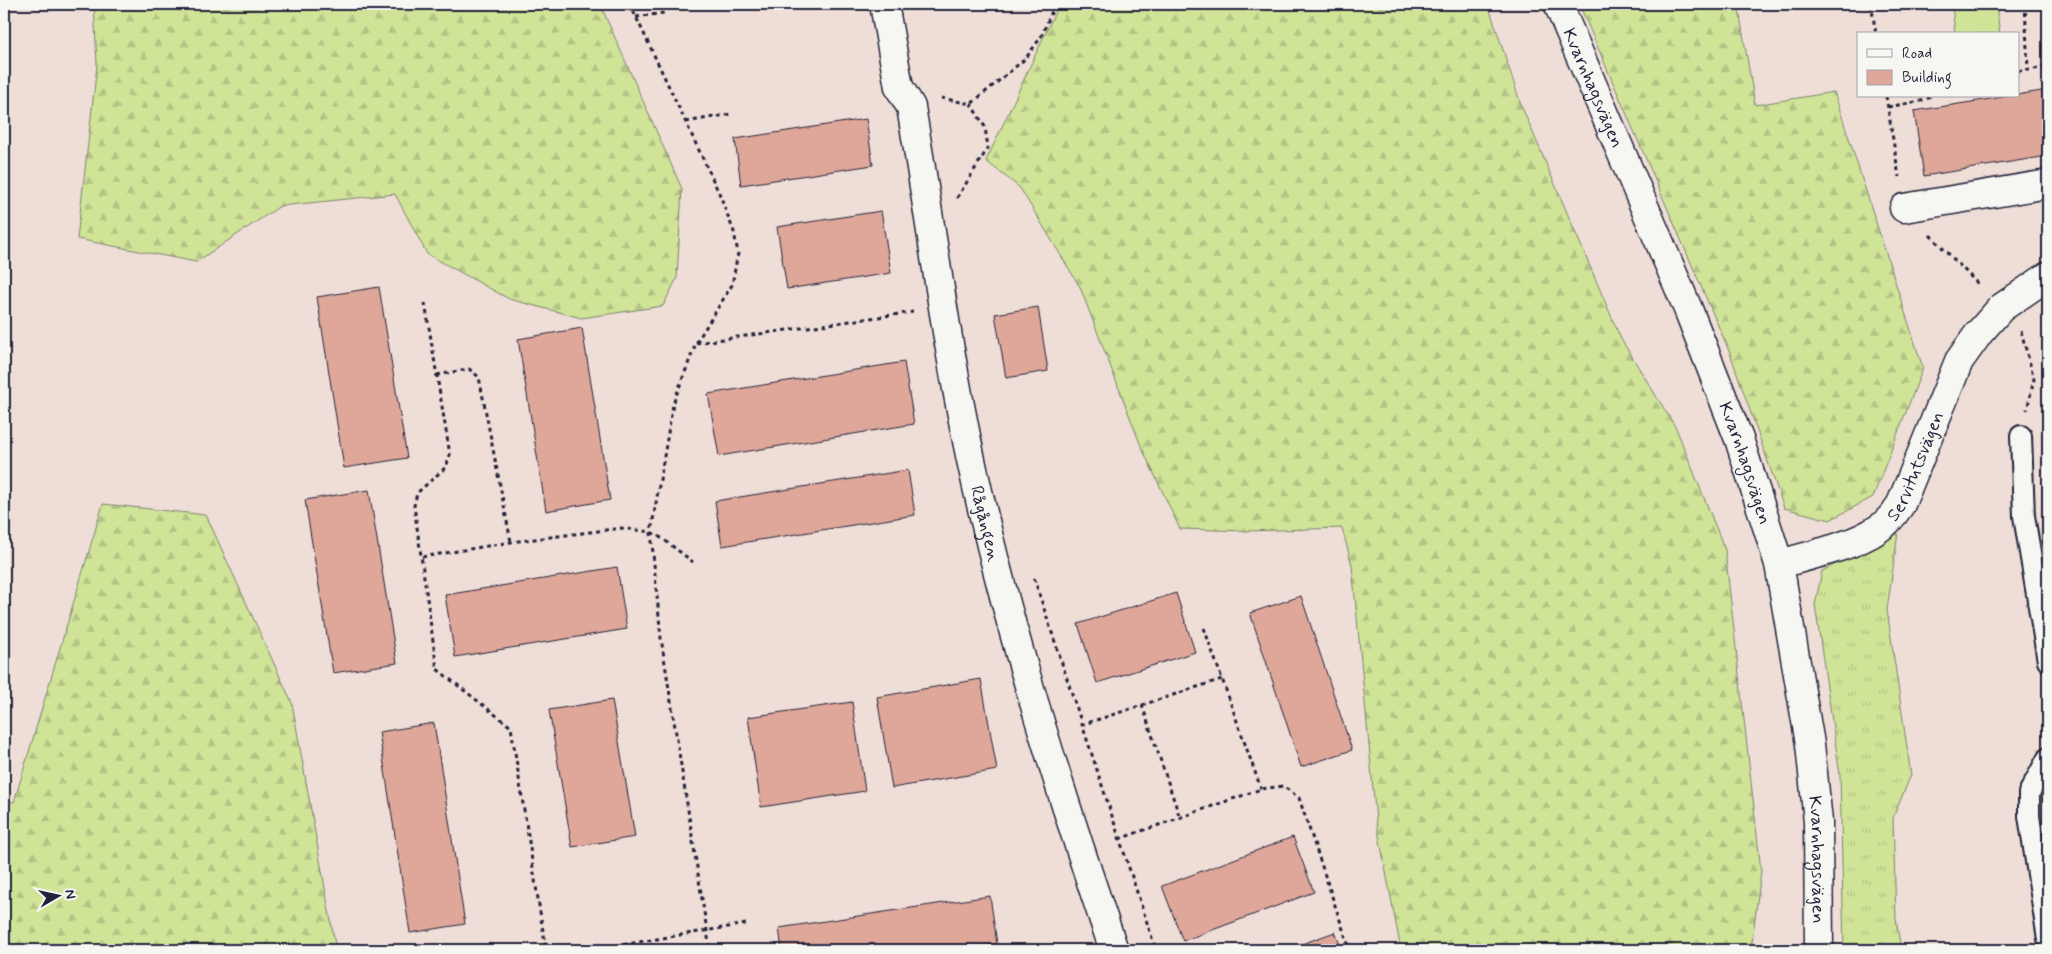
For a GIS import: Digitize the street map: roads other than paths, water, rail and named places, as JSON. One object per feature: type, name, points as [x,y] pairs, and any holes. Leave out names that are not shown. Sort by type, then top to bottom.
[{"type":"street","name":"Rågången","points":[[884,4],[905,97],[971,459],[1013,629],[1087,872],[1114,950]]},
{"type":"street","name":"Kvarnhagsvägen","points":[[1558,4],[1688,309],[1739,439],[1779,564],[1810,744],[1818,822],[1819,950]]},
{"type":"street","points":[[1904,208],[2048,184]]},
{"type":"street","name":"Servitutsvägen","points":[[1779,564],[1853,542],[1877,530],[1892,517],[1902,504],[1960,361],[1979,333],[2001,308],[2048,276]]},
{"type":"lane","points":[[2021,436],[2024,516],[2048,661]]},
{"type":"lane","points":[[2048,758],[2029,793],[2029,816],[2048,939]]}]
